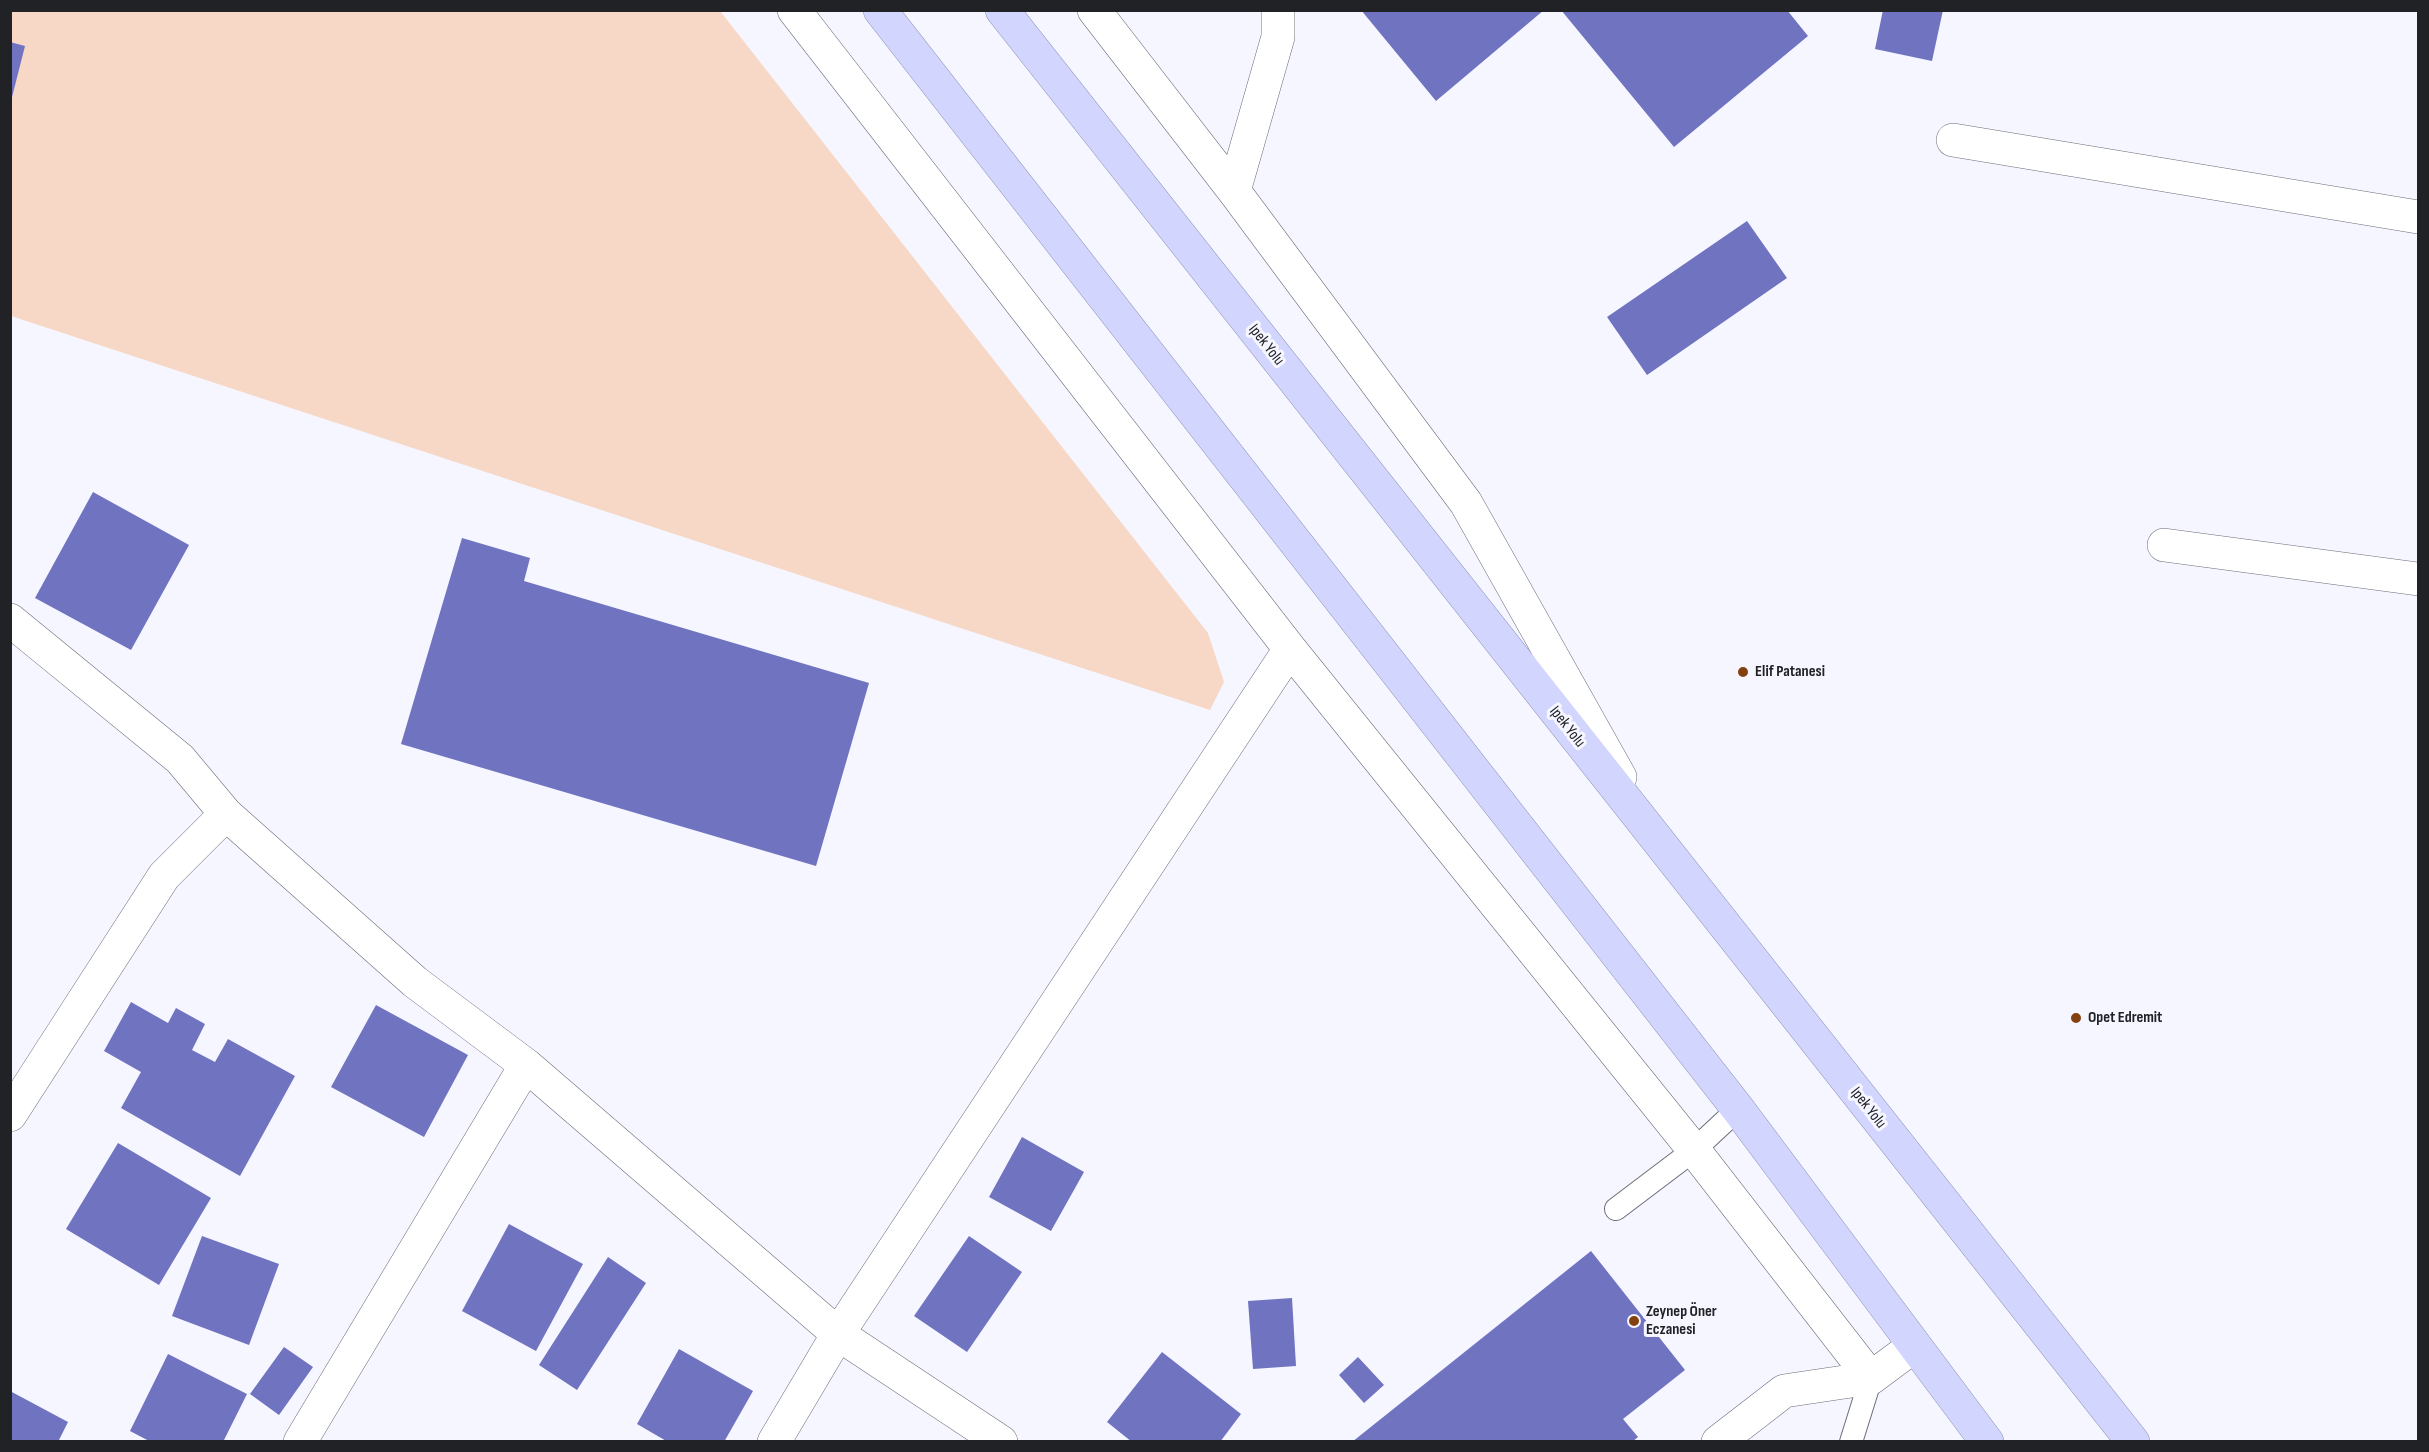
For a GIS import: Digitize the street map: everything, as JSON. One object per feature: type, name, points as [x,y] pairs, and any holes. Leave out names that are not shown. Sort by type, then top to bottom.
[{"type":"highway","points":[[880,10],[1738,1109],[1987,1442]]},
{"type":"highway","name":"Ipek Yolu","points":[[1002,10],[2133,1442]]},
{"type":"street","points":[[794,10],[1290,649],[1694,1150],[1871,1378]]},
{"type":"street","points":[[1094,10],[1234,191],[1466,502],[1653,836]]},
{"type":"street","points":[[1234,191],[1278,37],[1278,10]]},
{"type":"street","points":[[1953,140],[2418,217]]},
{"type":"street","points":[[2164,545],[2418,579]]},
{"type":"street","points":[[10,620],[180,759],[226,814],[415,982],[526,1065],[838,1334],[1001,1442]]},
{"type":"street","points":[[774,1442],[838,1334],[1290,649]]},
{"type":"street","points":[[10,1115],[164,876],[226,814]]},
{"type":"street","points":[[300,1442],[526,1065]]},
{"type":"street","points":[[1718,1442],[1784,1392],[1871,1378],[1914,1346]]},
{"type":"lane","points":[[1616,1209],[1694,1150],[1738,1109]]},
{"type":"lane","points":[[1851,1442],[1871,1378]]},
{"type":"shaded area","points":[[11,11],[720,11],[1208,633],[1224,682],[1210,710],[11,316]]},
{"type":"building","points":[[1361,10],[1544,10],[1436,101]]},
{"type":"building","points":[[1561,10],[1787,10],[1808,36],[1674,147]]},
{"type":"building","points":[[1883,10],[1943,10],[1932,61],[1875,49]]},
{"type":"building","points":[[10,42],[25,46],[11,101],[10,101]]},
{"type":"building","points":[[1747,221],[1787,278],[1647,375],[1607,317]]},
{"type":"building","points":[[93,492],[189,545],[131,650],[35,598]]},
{"type":"building","points":[[462,538],[530,558],[524,581],[869,683],[816,866],[401,744]]},
{"type":"building","points":[[131,1002],[168,1023],[176,1008],[205,1024],[192,1050],[215,1062],[228,1039],[295,1076],[240,1176],[121,1108],[141,1072],[104,1051]]},
{"type":"building","points":[[376,1005],[468,1055],[424,1137],[331,1087]]},
{"type":"building","points":[[1022,1137],[1084,1172],[1051,1231],[989,1197]]},
{"type":"building","points":[[118,1143],[211,1198],[159,1285],[66,1229]]},
{"type":"building","points":[[509,1224],[583,1264],[536,1351],[462,1311]]},
{"type":"building","points":[[202,1236],[279,1264],[249,1345],[172,1316]]},
{"type":"building","points":[[969,1236],[1022,1272],[967,1352],[914,1316]]},
{"type":"building","points":[[1591,1251],[1685,1370],[1623,1419],[1638,1437],[1632,1442],[1352,1442]]},
{"type":"building","points":[[608,1257],[646,1283],[577,1390],[539,1365]]},
{"type":"building","points":[[1292,1298],[1296,1366],[1253,1369],[1248,1301]]},
{"type":"building","points":[[284,1347],[313,1367],[279,1415],[250,1394]]},
{"type":"building","points":[[679,1349],[753,1391],[724,1442],[668,1442],[637,1424]]},
{"type":"building","points":[[1162,1352],[1241,1414],[1220,1442],[1132,1442],[1107,1422]]},
{"type":"building","points":[[168,1354],[247,1394],[223,1442],[151,1442],[130,1431]]},
{"type":"building","points":[[1358,1357],[1384,1385],[1364,1403],[1339,1375]]},
{"type":"building","points":[[10,1391],[68,1422],[58,1442],[10,1442]]},
{"type":"place","name":"Elif Patanesi","points":[[1743,672]]},
{"type":"place","name":"Opet Edremit","points":[[2076,1018]]},
{"type":"place","name":"Zeynep Öner Eczanesi","points":[[1634,1321]]}]
